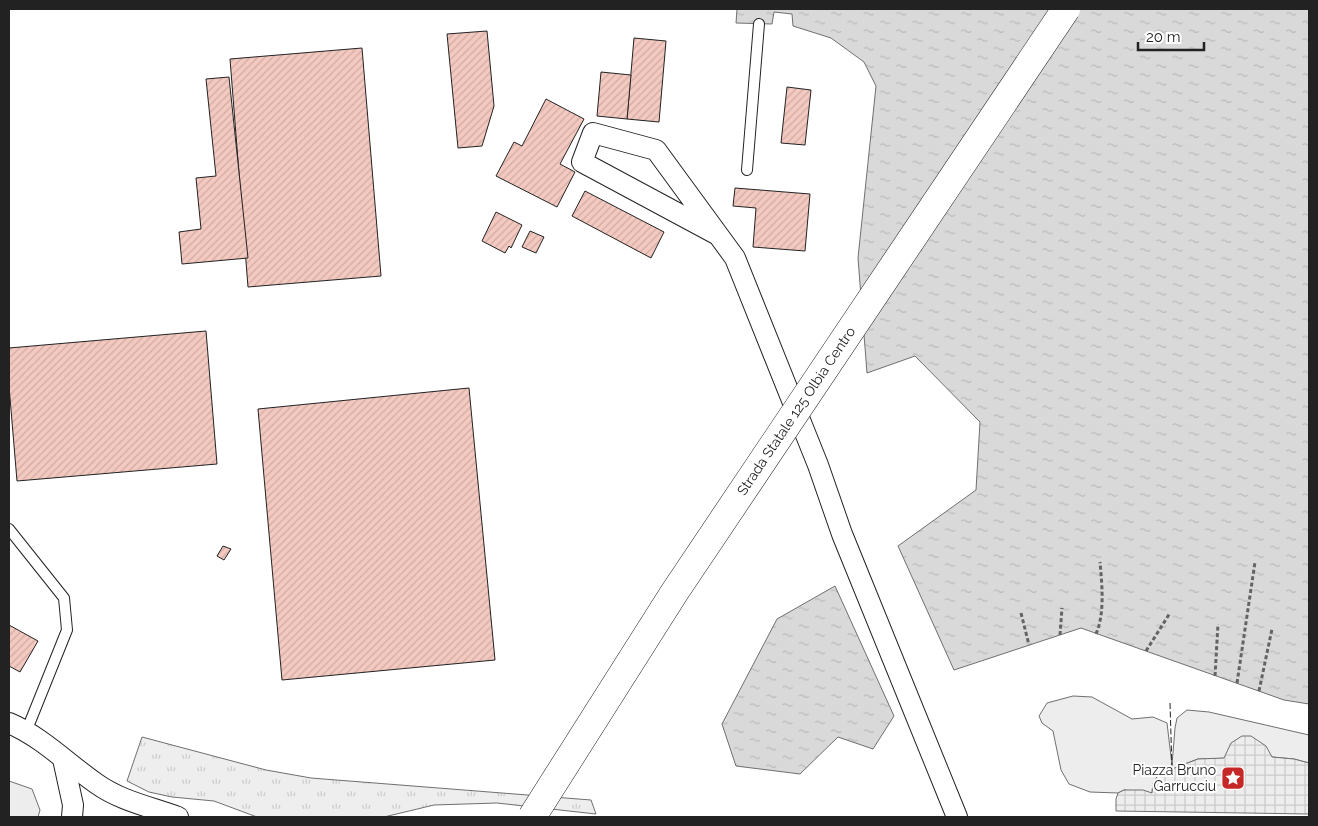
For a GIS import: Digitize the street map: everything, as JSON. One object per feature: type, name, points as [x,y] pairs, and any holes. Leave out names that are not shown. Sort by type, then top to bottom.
[{"type":"main road","name":"Strada Statale 125 Olbia Centro","points":[[532,817],[679,585],[1066,9]]},
{"type":"street","points":[[718,235],[582,162],[593,133],[656,150],[736,258],[818,465],[842,534],[956,817]]},
{"type":"street","points":[[14,727],[63,759],[98,785],[122,799],[178,817]]},
{"type":"street","points":[[63,759],[74,805],[72,817]]},
{"type":"lane","points":[[747,170],[759,24]]},
{"type":"lane","points":[[9,528],[64,598],[67,630],[14,727]]},
{"type":"path","points":[[1096,634],[1100,616],[1100,562]]},
{"type":"path","points":[[1236,683],[1255,562]]},
{"type":"path","points":[[1060,635],[1062,608]]},
{"type":"path","points":[[1146,651],[1170,612]]},
{"type":"path","points":[[1022,613],[1029,645]]},
{"type":"path","points":[[1215,676],[1218,624]]},
{"type":"path","points":[[1259,691],[1272,629]]},
{"type":"green space","points":[[142,737],[266,770],[311,778],[591,800],[596,814],[497,803],[434,805],[384,817],[257,817],[214,801],[172,797],[149,792],[127,781]]},
{"type":"shaded area","points":[[1073,696],[1092,697],[1132,719],[1153,717],[1167,723],[1172,765],[1177,718],[1187,710],[1209,712],[1309,735],[1309,763],[1294,759],[1272,757],[1198,759],[1179,766],[1153,783],[1152,793],[1124,790],[1118,793],[1090,792],[1069,784],[1061,770],[1053,731],[1042,723],[1039,716],[1047,703]]},
{"type":"shaded area","name":"Piazza Bruno Garrucciu","points":[[1242,736],[1251,736],[1266,746],[1272,757],[1294,759],[1309,763],[1309,814],[1116,811],[1118,793],[1124,790],[1143,790],[1152,793],[1153,783],[1159,774],[1198,759],[1224,758],[1231,743]]},
{"type":"shaded area","points":[[9,781],[32,789],[40,810],[38,817],[9,817]]},
{"type":"water","points":[[737,9],[1309,9],[1309,704],[1284,700],[1081,628],[954,670],[898,546],[976,490],[980,422],[915,356],[867,373],[858,258],[876,86],[864,62],[831,38],[793,26],[792,14],[774,12],[772,24],[736,23]]},
{"type":"water","points":[[835,586],[894,716],[873,749],[838,737],[800,774],[736,766],[722,724],[777,619]]},
{"type":"building","points":[[487,31],[494,106],[482,146],[458,148],[447,34]]},
{"type":"building","points":[[634,38],[666,41],[659,122],[627,119]]},
{"type":"building","points":[[362,48],[381,276],[248,287],[230,59]]},
{"type":"building","points":[[601,72],[631,75],[627,119],[597,116]]},
{"type":"building","points":[[229,77],[248,258],[182,264],[179,232],[201,229],[196,178],[216,176],[206,79]]},
{"type":"building","points":[[787,87],[811,90],[805,145],[781,143]]},
{"type":"building","points":[[546,99],[584,119],[560,164],[575,172],[557,207],[496,176],[514,142],[522,146]]},
{"type":"building","points":[[735,188],[810,194],[805,251],[753,247],[756,208],[733,206]]},
{"type":"building","points":[[585,191],[664,232],[651,258],[572,216]]},
{"type":"building","points":[[496,212],[522,225],[511,248],[509,246],[505,253],[482,241]]},
{"type":"building","points":[[530,231],[544,237],[536,253],[522,247]]},
{"type":"building","points":[[206,331],[217,464],[17,481],[9,386],[9,348]]},
{"type":"building","points":[[469,388],[495,660],[282,680],[258,409]]},
{"type":"building","points":[[223,546],[231,549],[224,560],[217,556]]},
{"type":"building","points":[[9,625],[38,641],[20,672],[9,666]]},
{"type":"fence","points":[[1170,703],[1172,769]]},
{"type":"place","name":"Piazza Bruno Garrucciu","points":[[1233,778]]}]
